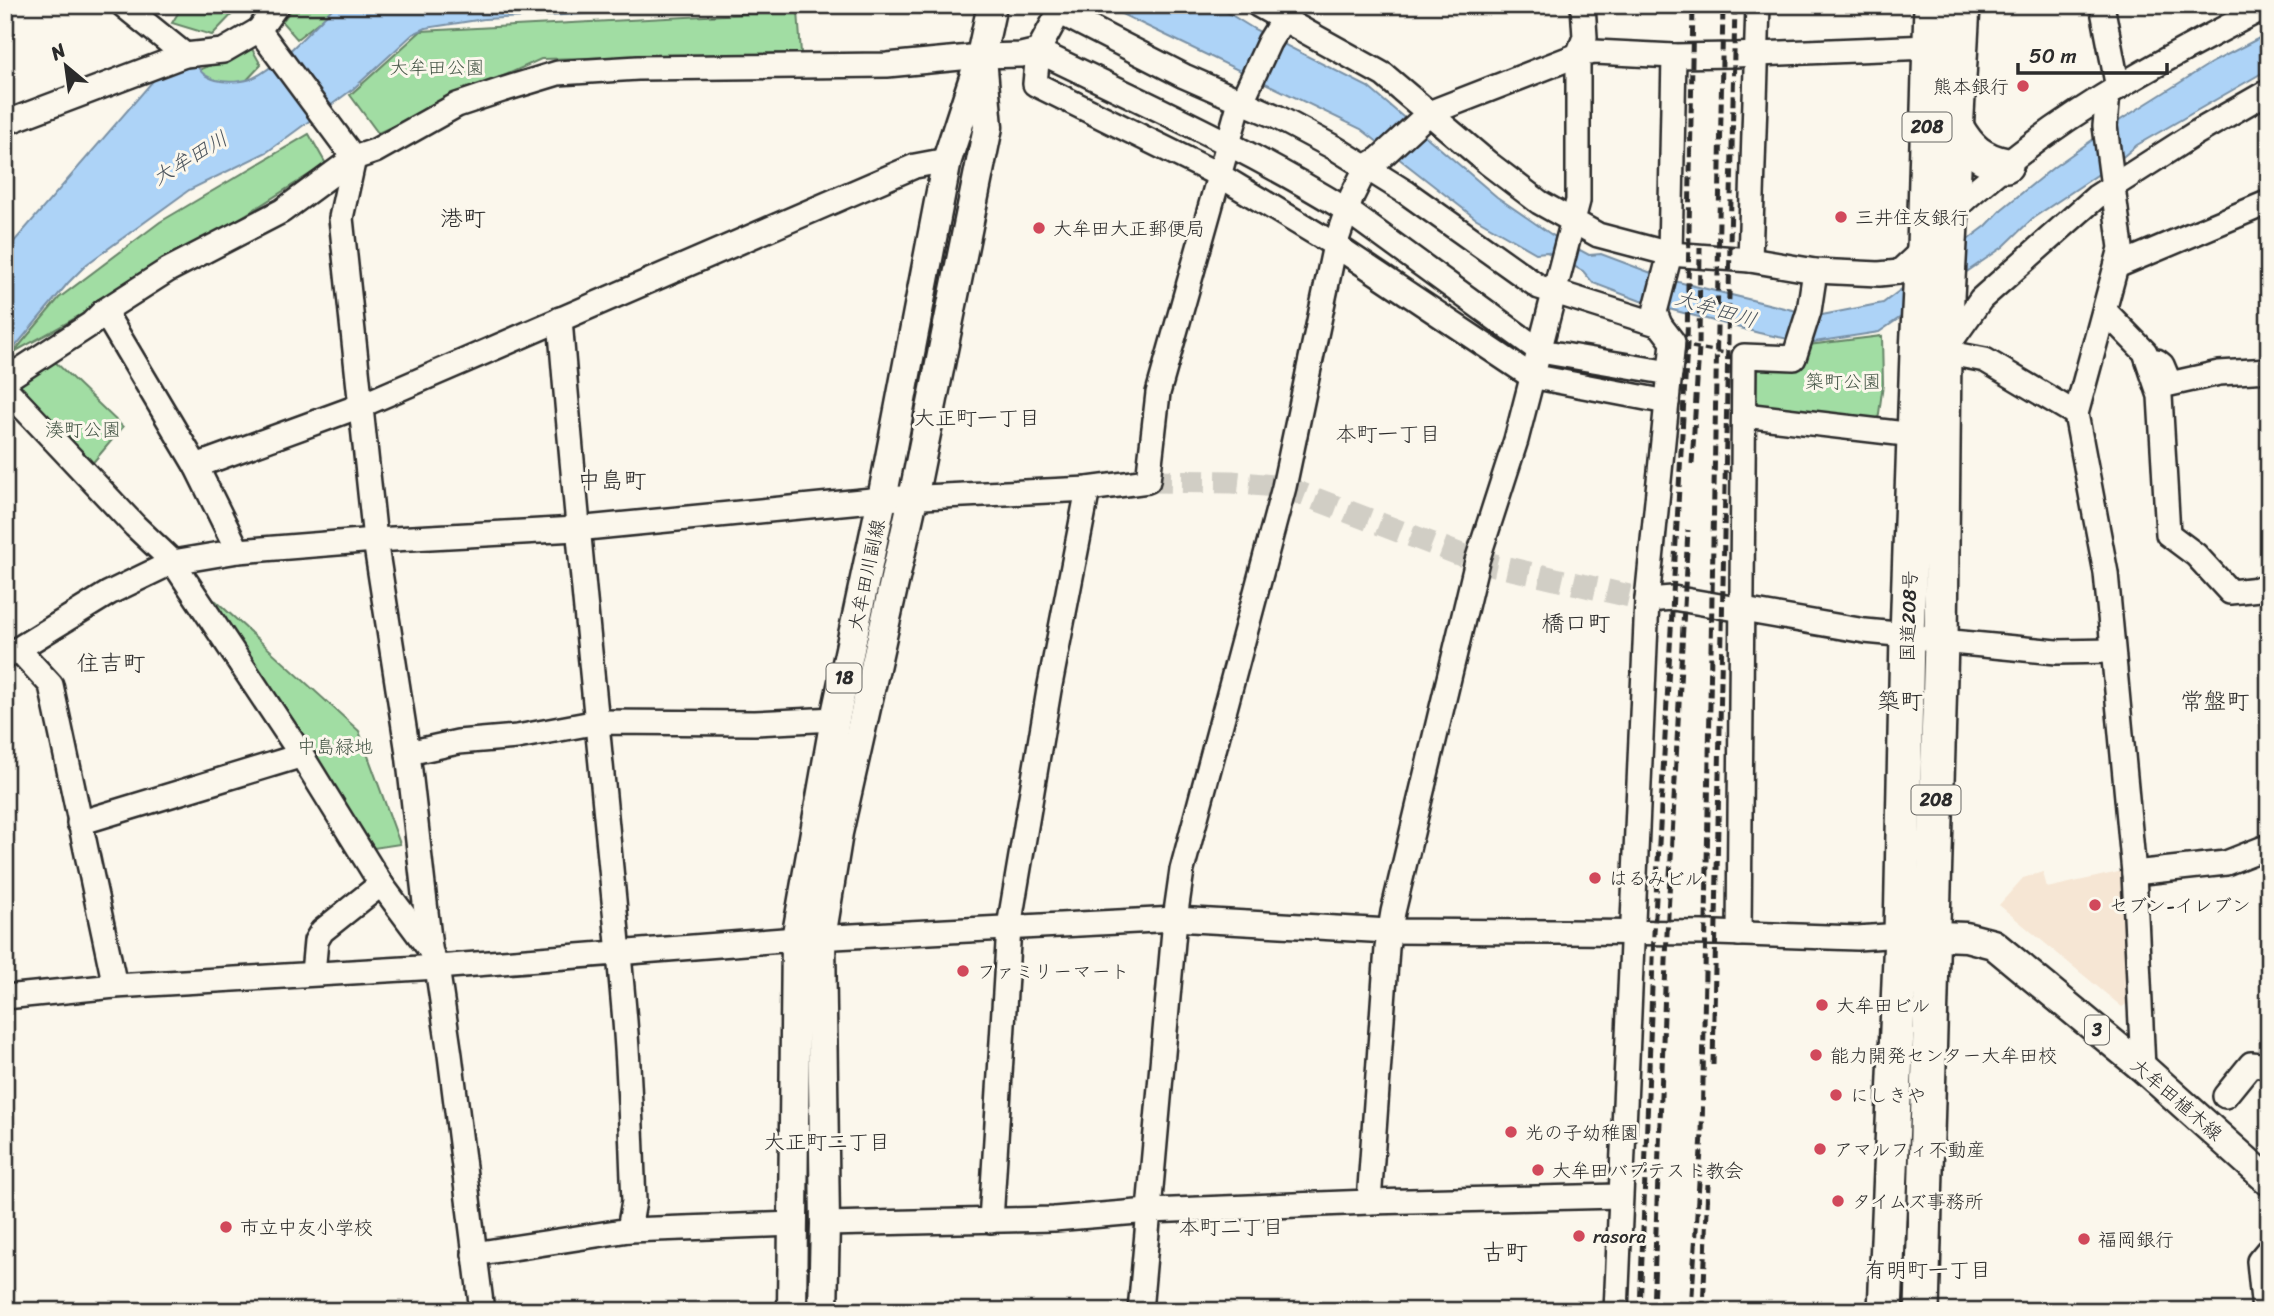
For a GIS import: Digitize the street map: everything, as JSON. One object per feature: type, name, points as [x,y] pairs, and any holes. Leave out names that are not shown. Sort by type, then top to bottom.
[{"type":"highway","name":"国道208号","points":[[1922,1311],[1917,935],[1907,635],[1914,435],[1931,352],[1949,289],[1932,254],[1929,47],[1931,5]]},
{"type":"highway","name":"国道208号","points":[[1885,1311],[1941,641],[1931,352],[1920,307],[1932,254],[1952,212],[1963,5]]},
{"type":"highway","points":[[1956,128],[1968,147],[1981,157],[2006,165]]},
{"type":"main road","name":"大牟田川副線","points":[[792,1311],[809,939],[835,719],[882,499],[947,160],[981,56],[992,5]]},
{"type":"main road","name":"大牟田川副線","points":[[823,1311],[825,1224],[809,939],[838,832],[913,498],[988,127],[981,56]]},
{"type":"main road","name":"大牟田植木線","points":[[1917,935],[1966,937],[1993,944],[2143,1068],[2269,1181]]},
{"type":"street","points":[[123,5],[185,55]]},
{"type":"street","points":[[5,123],[185,55],[223,51],[258,30],[277,5]]},
{"type":"street","points":[[1258,5],[1288,13],[1384,75],[1423,119],[1539,202],[1569,232],[1598,234],[1668,256],[1750,260],[1815,271],[1879,274],[1899,272],[1932,254]]},
{"type":"street","points":[[1369,1202],[1389,931],[1477,561],[1516,440],[1578,201],[1578,55],[1585,37],[1583,5]]},
{"type":"street","points":[[1750,260],[1758,5]]},
{"type":"street","points":[[2102,5],[2113,91],[2105,126],[2121,248],[2077,414],[2106,573],[2134,873],[2143,1068]]},
{"type":"street","points":[[1952,212],[2059,124],[2183,50],[2269,5]]},
{"type":"street","points":[[1662,327],[1555,288],[1539,286],[1373,163],[1278,117],[1244,94],[1184,76],[1061,9],[1038,51],[1035,84],[1219,175],[1335,245],[1531,376],[1667,402]]},
{"type":"street","points":[[115,986],[51,685],[12,653],[109,593],[173,562],[238,551],[576,529],[882,499],[1088,489],[1148,481],[1158,393],[1219,175],[1244,94],[1269,42],[1288,13]]},
{"type":"street","points":[[258,30],[354,158],[341,218],[360,406],[375,540],[408,753],[482,1311]]},
{"type":"street","points":[[1140,1311],[1175,919],[1182,870],[1284,487],[1335,245],[1348,211],[1373,163],[1423,119],[1578,55],[1595,52],[1674,56],[1929,47]]},
{"type":"street","points":[[5,380],[168,270],[282,211],[354,158],[375,152],[457,105],[558,73],[638,68],[887,65],[1021,55],[1038,51],[1229,142],[1348,211],[1540,351],[1670,373]]},
{"type":"street","points":[[1616,1311],[1647,600],[1670,373],[1662,327],[1668,256],[1674,56]]},
{"type":"street","points":[[1931,352],[1980,299],[2096,197],[2112,179],[2269,91]]},
{"type":"street","points":[[195,466],[360,406],[915,166],[947,160]]},
{"type":"street","points":[[2117,266],[2269,202]]},
{"type":"street","points":[[1739,934],[1744,611],[1744,356],[1794,358],[1809,311],[1815,271]]},
{"type":"street","points":[[104,311],[195,466],[238,551]]},
{"type":"street","points":[[2105,311],[2145,352],[2162,365],[2170,384],[2219,373],[2269,370]]},
{"type":"street","points":[[560,319],[576,529],[598,722],[625,1012],[634,1201],[629,1230]]},
{"type":"street","points":[[1931,352],[1985,359],[2077,414]]},
{"type":"street","points":[[2145,352],[2160,396],[2168,534],[2196,555],[2230,592],[2269,587]]},
{"type":"street","points":[[5,388],[135,526],[173,562],[300,753],[381,884],[434,958]]},
{"type":"street","points":[[1744,415],[1914,435]]},
{"type":"street","points":[[991,1221],[1009,927],[1049,690],[1088,489]]},
{"type":"street","points":[[1647,600],[1673,598],[1865,631],[1941,641],[2057,652],[2112,651]]},
{"type":"street","points":[[408,753],[598,722],[754,723],[835,719]]},
{"type":"street","points":[[79,823],[293,758],[300,753]]},
{"type":"street","points":[[2134,873],[2226,863],[2269,846]]},
{"type":"street","points":[[313,973],[316,941],[322,931],[381,884]]},
{"type":"street","points":[[5,997],[115,986],[313,973],[434,958],[618,951],[1175,919],[1389,931],[1631,932],[1857,938],[1917,935]]},
{"type":"street","points":[[2225,1096],[2251,1064],[2269,1066]]},
{"type":"street","points":[[825,1224],[1054,1219],[1149,1211],[1369,1202],[1619,1196]]},
{"type":"street","points":[[474,1254],[629,1230],[794,1224]]},
{"type":"street","points":[[2264,1311],[2259,1261],[2269,1249]]},
{"type":"path","points":[[1662,327],[1744,356]]},
{"type":"shaded area","points":[[2123,871],[2134,992],[2128,1003],[2122,1007],[1999,905],[2023,878],[2043,872],[2047,888]]},
{"type":"green space","points":[[183,5],[241,5],[212,35],[172,23]]},
{"type":"green space","points":[[295,5],[340,5],[297,39],[282,22]]},
{"type":"green space","name":"大牟田公園","points":[[798,11],[801,53],[541,59],[378,133],[350,95],[421,31]]},
{"type":"green space","points":[[252,49],[261,65],[245,82],[215,85],[194,72]]},
{"type":"green space","points":[[309,134],[326,164],[133,285],[14,352],[59,298],[160,222]]},
{"type":"green space","name":"築町公園","points":[[1882,336],[1883,384],[1878,421],[1762,408],[1752,404],[1753,366],[1766,364],[1798,368],[1808,345]]},
{"type":"green space","name":"湊町公園","points":[[48,355],[123,427],[85,472],[5,388]]},
{"type":"green space","name":"中島緑地","points":[[194,594],[216,601],[359,731],[400,844],[374,848]]},
{"type":"water","name":"大牟田川","points":[[336,5],[758,5],[484,19],[426,28],[413,34],[353,89],[267,152],[189,190],[87,264],[5,359],[5,252],[158,75],[196,63],[204,74],[216,80],[235,82],[253,78],[285,55]]},
{"type":"water","name":"大牟田川","points":[[1103,5],[1215,5],[1254,29],[1368,87],[1497,197],[1552,235],[1589,255],[1601,254],[1670,280],[1817,316],[1883,303],[1986,226],[2002,209],[2054,167],[2122,119],[2211,63],[2269,33],[2269,69],[2137,145],[2118,161],[2033,218],[2003,247],[1879,332],[1808,343],[1646,303],[1593,283],[1583,271],[1547,252],[1536,253],[1475,218],[1361,129]]},
{"type":"tunnel","points":[[1148,481],[1232,482],[1284,487],[1477,561],[1647,600]]},
{"type":"railway","points":[[1640,1311],[1654,933],[1687,345],[1693,5]]},
{"type":"railway","points":[[1691,1311],[1702,1134],[1723,5]]},
{"type":"railway","points":[[1713,1065],[1735,5]]},
{"type":"railway","points":[[1692,464],[1699,348],[1700,247]]},
{"type":"railway","points":[[1653,1311],[1667,934],[1688,530]]},
{"type":"railway","points":[[1703,1311],[1708,1184]]},
{"type":"place","name":"熊本銀行","points":[[2023,86]]},
{"type":"place","name":"三井住友銀行","points":[[1841,217]]},
{"type":"place","name":"大牟田大正郵便局","points":[[1039,228]]},
{"type":"place","name":"はるみビル","points":[[1595,878]]},
{"type":"place","name":"セブン-イレブン","points":[[2095,905]]},
{"type":"place","name":"ファミリーマート","points":[[963,971]]},
{"type":"place","name":"大牟田ビル","points":[[1822,1005]]},
{"type":"place","name":"能力開発センター大牟田校","points":[[1816,1055]]},
{"type":"place","name":"にしきや","points":[[1836,1095]]},
{"type":"place","name":"光の子幼稚園","points":[[1511,1132]]},
{"type":"place","name":"アマルフィ不動産","points":[[1820,1149]]},
{"type":"place","name":"大牟田バプテスト教会","points":[[1538,1170]]},
{"type":"place","name":"タイムズ事務所","points":[[1838,1201]]},
{"type":"place","name":"市立中友小学校","points":[[226,1227]]},
{"type":"place","name":"rasora","points":[[1579,1236]]},
{"type":"place","name":"福岡銀行","points":[[2084,1239]]},
{"type":"district","name":"港町","points":[[463,218]]},
{"type":"district","name":"大正町一丁目","points":[[977,418]]},
{"type":"district","name":"本町一丁目","points":[[1388,434]]},
{"type":"district","name":"中島町","points":[[612,480]]},
{"type":"district","name":"橋口町","points":[[1576,623]]},
{"type":"district","name":"住吉町","points":[[111,663]]},
{"type":"district","name":"築町","points":[[1900,701]]},
{"type":"district","name":"常盤町","points":[[2215,701]]},
{"type":"district","name":"大正町二丁目","points":[[827,1142]]},
{"type":"district","name":"本町二丁目","points":[[1231,1227]]},
{"type":"district","name":"古町","points":[[1505,1252]]},
{"type":"district","name":"有明町一丁目","points":[[1928,1270]]}]
